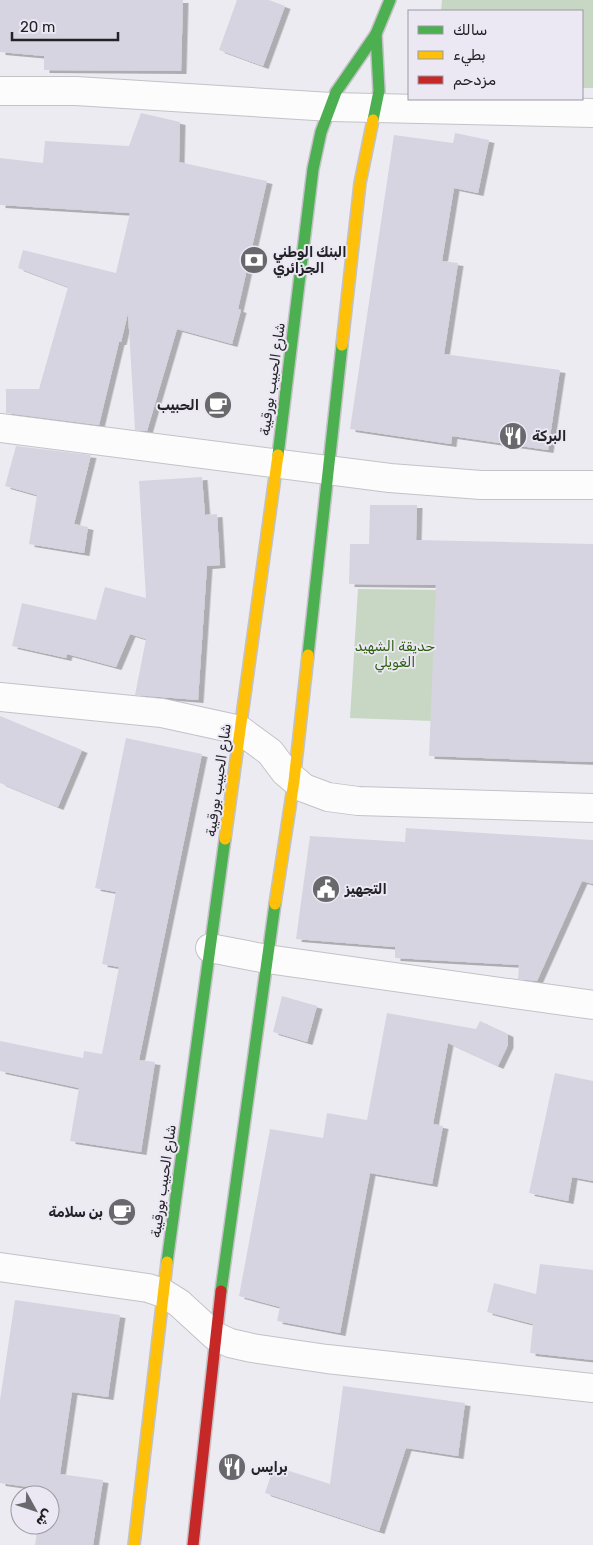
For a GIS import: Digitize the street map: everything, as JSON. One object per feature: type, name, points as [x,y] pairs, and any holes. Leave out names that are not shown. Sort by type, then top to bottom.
[{"type":"street","name":"شارع الحبيب بورقيبة","points":[[134,1545],[163,1293],[275,464],[290,369],[313,169],[321,132],[336,92],[376,34],[390,0]]},
{"type":"street","name":"شارع الحبيب بورقيبة","points":[[193,1545],[215,1336],[267,959],[294,781],[360,183],[379,78],[376,34]]},
{"type":"street","points":[[0,91],[85,92],[331,107],[593,112]]},
{"type":"street","points":[[0,428],[390,478],[481,485],[593,485]]},
{"type":"street","points":[[0,697],[162,713],[240,730],[270,752],[294,781],[313,794],[358,801],[593,808]]},
{"type":"street","points":[[210,948],[267,959],[593,1005]]},
{"type":"street","points":[[0,1267],[148,1288],[163,1293],[192,1313],[215,1336],[252,1348],[327,1359],[593,1388]]},
{"type":"green space","points":[[442,0],[593,0],[593,88],[583,88],[583,10],[441,10]]},
{"type":"green space","name":"حديقة الشهيد الغويلي","points":[[358,589],[440,590],[433,721],[350,718]]},
{"type":"building","points":[[0,0],[183,0],[181,71],[44,70],[44,56],[0,52]]},
{"type":"building","points":[[237,0],[269,0],[285,6],[263,66],[219,50]]},
{"type":"building","points":[[141,113],[180,122],[179,162],[267,181],[238,309],[241,310],[232,344],[177,329],[147,431],[135,430],[128,313],[99,425],[6,413],[6,389],[39,389],[68,287],[18,268],[23,250],[116,273],[130,213],[0,205],[0,158],[43,163],[45,141],[129,146]]},
{"type":"building","points":[[455,133],[489,140],[478,193],[454,188],[442,261],[458,263],[444,354],[560,370],[548,450],[452,436],[451,444],[350,429],[394,135],[453,143]]},
{"type":"building","points":[[16,446],[91,455],[74,524],[88,527],[84,553],[29,544],[37,495],[5,486]]},
{"type":"building","points":[[202,477],[205,515],[217,514],[220,565],[207,566],[198,700],[135,695],[146,639],[130,634],[116,667],[67,654],[66,658],[12,646],[22,603],[96,620],[105,587],[146,598],[139,481]]},
{"type":"building","points":[[370,505],[417,505],[416,540],[593,544],[593,762],[429,756],[436,585],[349,584],[350,544],[369,544]]},
{"type":"building","points":[[0,716],[82,750],[58,807],[0,783]]},
{"type":"building","points":[[126,738],[202,754],[139,1060],[155,1062],[141,1152],[70,1141],[79,1088],[0,1071],[0,1041],[83,1058],[84,1051],[102,1054],[119,967],[102,964],[116,892],[95,888]]},
{"type":"building","points":[[406,828],[593,840],[593,884],[582,881],[537,981],[518,979],[519,965],[395,958],[395,947],[296,939],[310,836],[405,842]]},
{"type":"building","points":[[282,996],[317,1006],[307,1042],[273,1032]]},
{"type":"building","points":[[387,1013],[476,1029],[480,1021],[508,1034],[508,1045],[498,1066],[448,1043],[433,1124],[443,1126],[432,1184],[370,1173],[340,1333],[277,1321],[280,1307],[239,1296],[270,1129],[323,1138],[327,1113],[367,1120]]},
{"type":"building","points":[[555,1073],[593,1081],[593,1181],[572,1177],[568,1201],[529,1193]]},
{"type":"building","points":[[540,1264],[593,1270],[593,1360],[530,1353],[533,1324],[487,1312],[494,1283],[536,1294]]},
{"type":"building","points":[[15,1300],[120,1315],[108,1397],[72,1392],[60,1474],[103,1480],[93,1545],[35,1545],[36,1535],[60,1535],[60,1485],[14,1485],[0,1483],[0,1400]]},
{"type":"building","points":[[343,1386],[465,1403],[458,1456],[406,1448],[379,1531],[265,1493],[274,1466],[330,1484]]},
{"type":"traffic: fast","points":[[278,455],[313,169],[321,132],[336,92],[376,34],[390,0]]},
{"type":"traffic: fast","points":[[373,120],[379,91],[376,34]]},
{"type":"traffic: fast","points":[[308,655],[342,345]]},
{"type":"traffic: fast","points":[[167,1262],[225,839]]},
{"type":"traffic: fast","points":[[221,1291],[275,904]]},
{"type":"traffic: slow","points":[[342,345],[360,183],[373,120]]},
{"type":"traffic: slow","points":[[225,839],[278,455]]},
{"type":"traffic: slow","points":[[275,904],[294,781],[308,655]]},
{"type":"traffic: slow","points":[[134,1545],[167,1262]]},
{"type":"traffic: jam","points":[[193,1545],[221,1291]]},
{"type":"place","name":"البنك الوطني الجزائري","points":[[254,260]]},
{"type":"place","name":"الحبيب","points":[[218,405]]},
{"type":"place","name":"البركة","points":[[513,436]]},
{"type":"place","name":"التجهيز","points":[[326,889]]},
{"type":"place","name":"بن سلامة","points":[[122,1212]]},
{"type":"place","name":"برايس","points":[[232,1467]]}]
